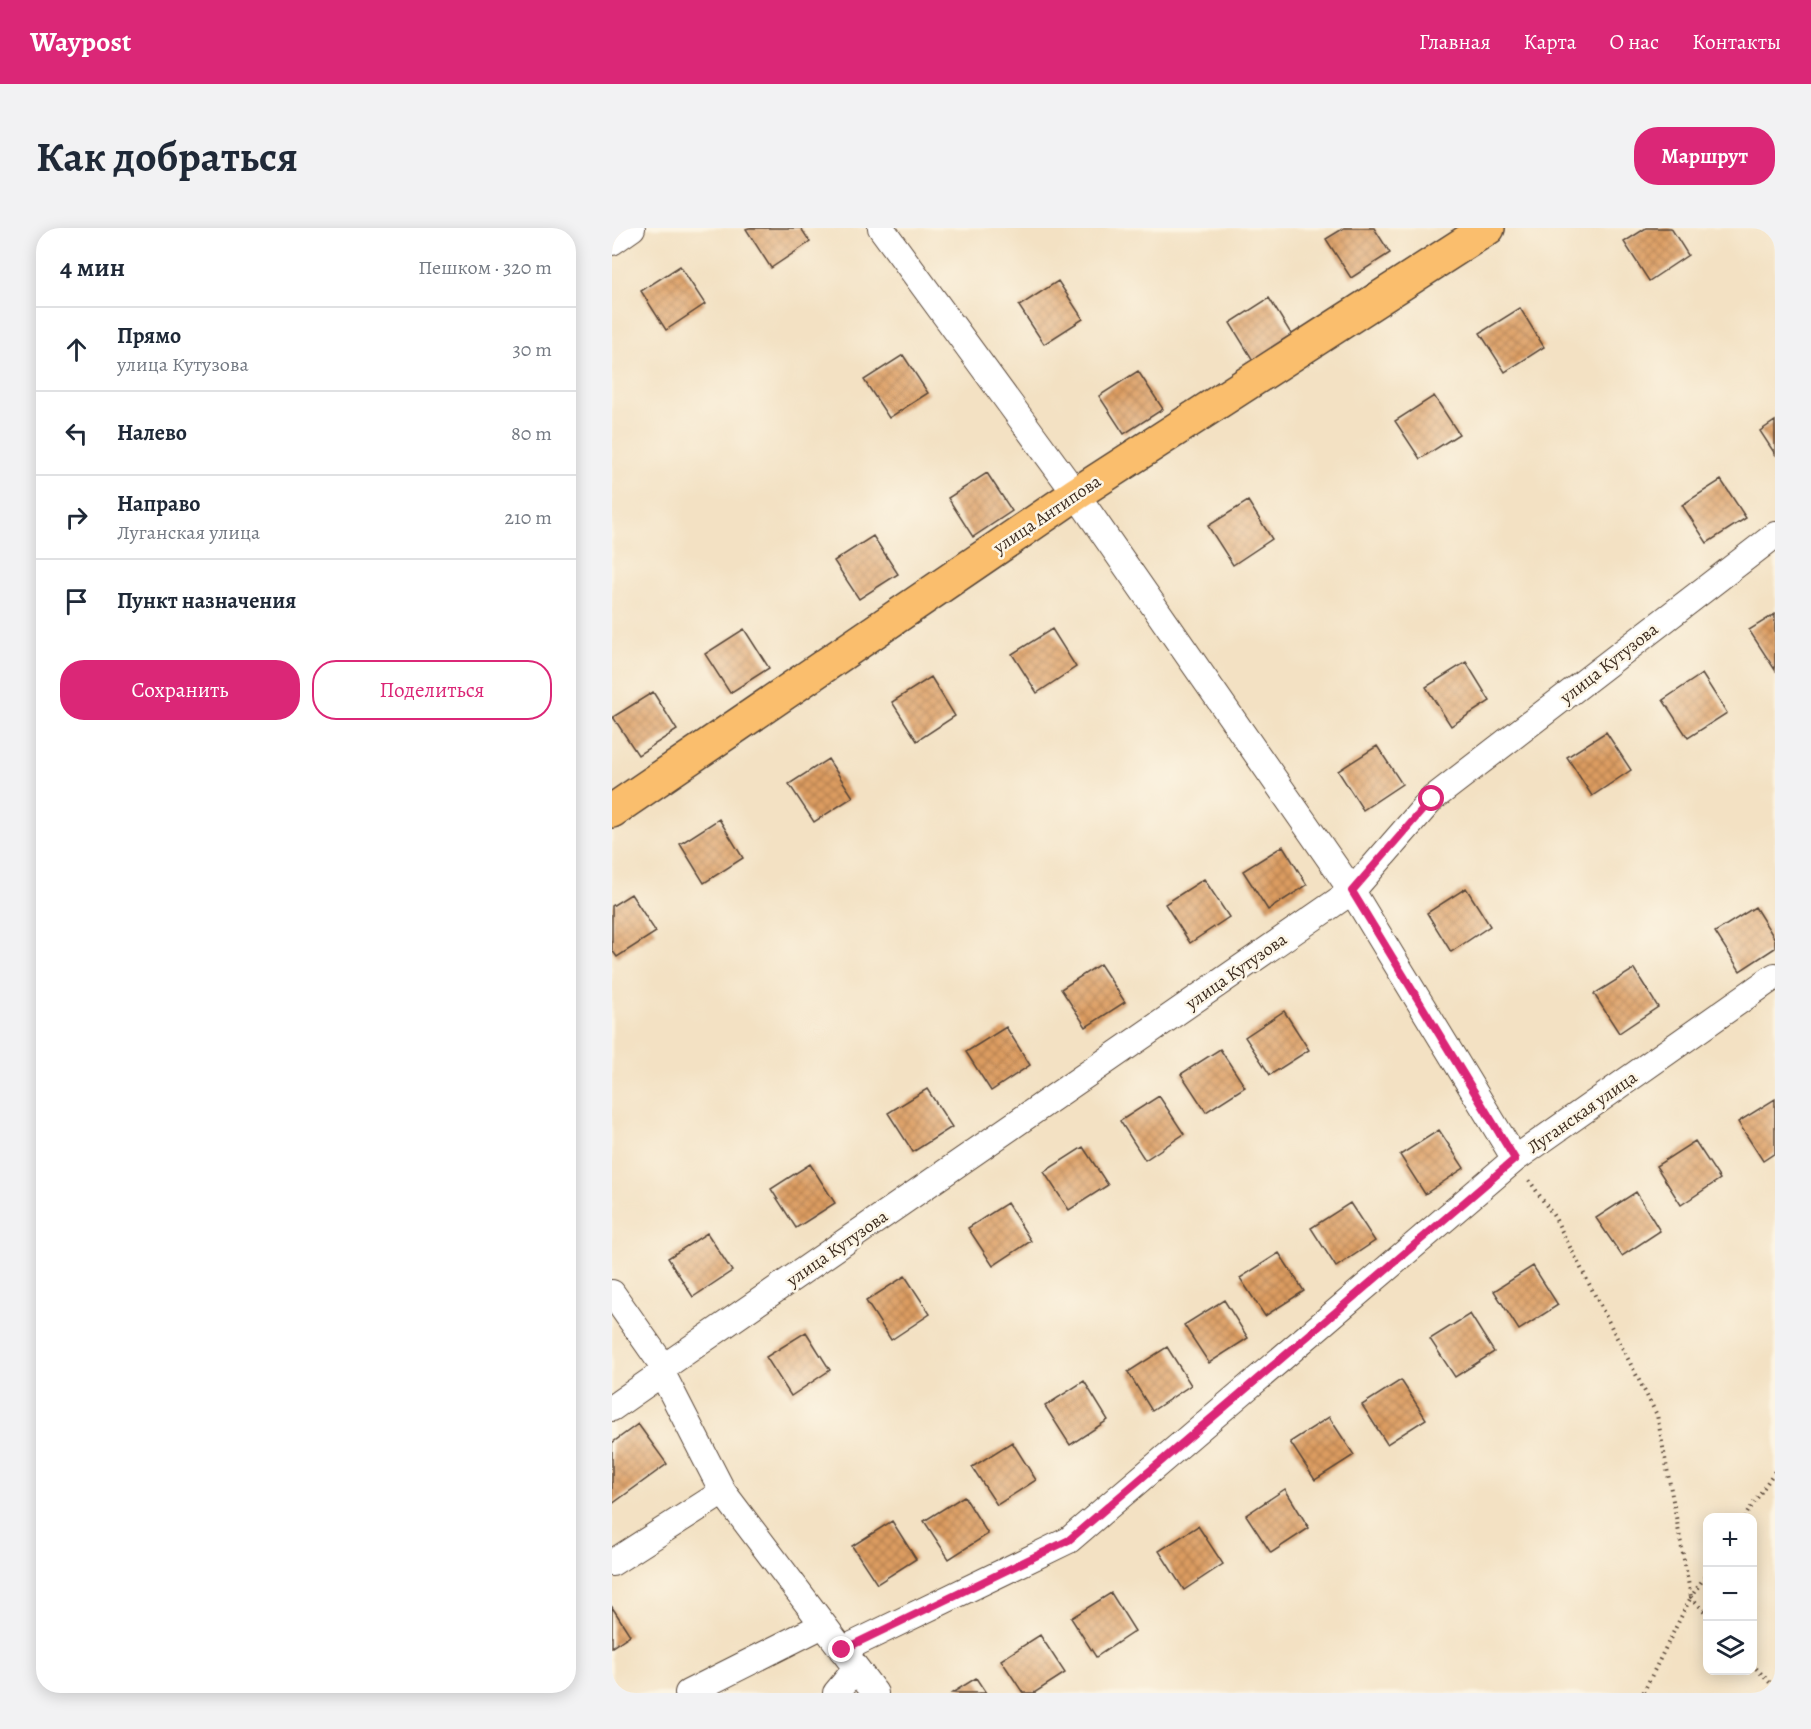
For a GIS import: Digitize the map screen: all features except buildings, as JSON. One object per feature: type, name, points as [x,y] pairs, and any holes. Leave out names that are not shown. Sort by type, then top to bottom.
[{"type":"main road","name":"улица Антипова","points":[[612,811],[1076,494],[1488,228]]},
{"type":"street","points":[[612,242],[632,228]]},
{"type":"street","points":[[881,228],[1076,494],[1352,891],[1515,1159]]},
{"type":"street","name":"улица Кутузова","points":[[612,1408],[663,1370],[1352,891],[1432,799],[1775,535]]},
{"type":"street","name":"Луганская улица","points":[[849,1660],[1069,1540],[1515,1159],[1775,976]]},
{"type":"street","points":[[612,1293],[663,1370],[723,1492],[875,1693]]},
{"type":"street","points":[[612,1563],[723,1492]]},
{"type":"street","points":[[688,1693],[823,1625]]},
{"type":"street","points":[[836,1693],[849,1660]]},
{"type":"path","points":[[1515,1159],[1555,1218],[1657,1415],[1691,1597],[1703,1610]]},
{"type":"path","points":[[1747,1513],[1775,1471]]},
{"type":"path","points":[[1643,1693],[1691,1597],[1703,1578]]},
{"type":"path","points":[[1757,1669],[1775,1688]]},
{"type":"route","points":[[842,1650],[1069,1540],[1515,1159],[1352,891],[1432,799]]}]
